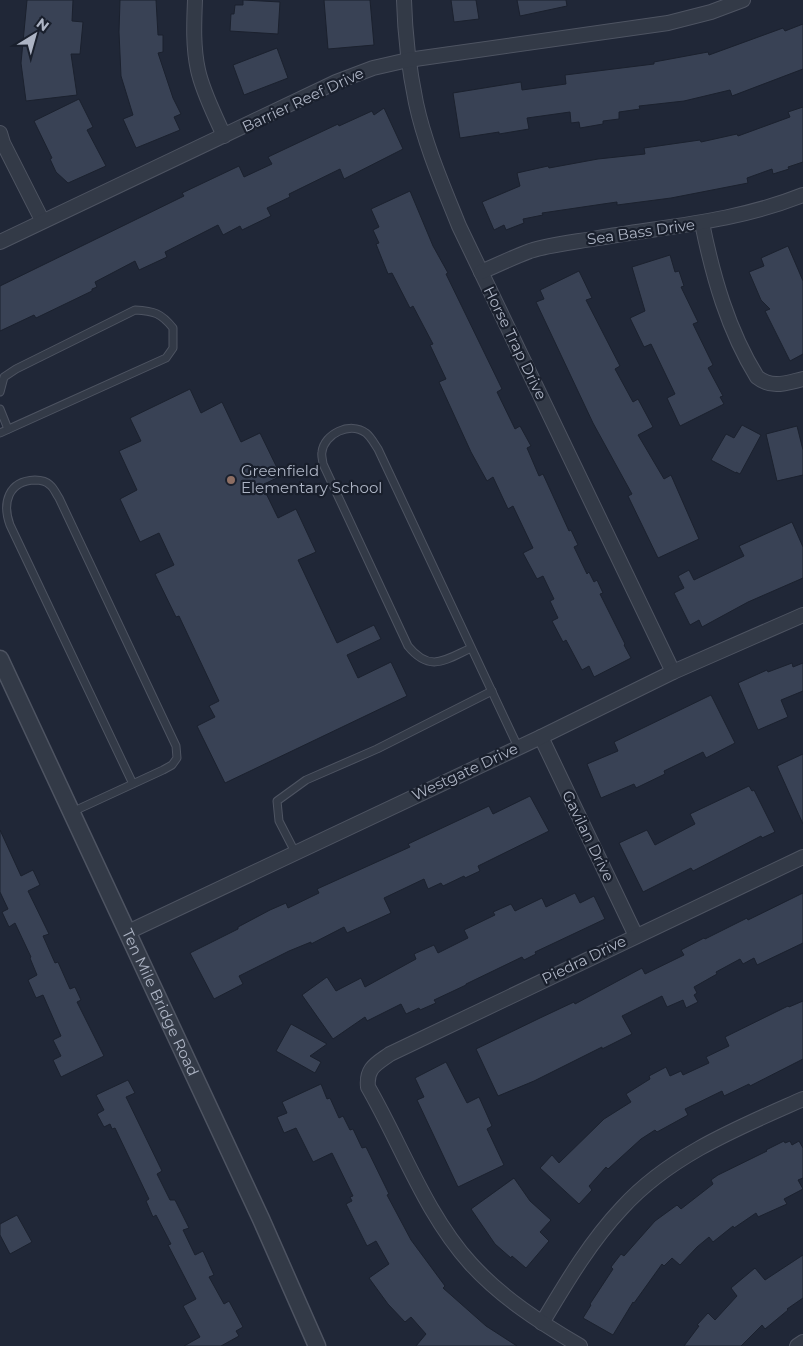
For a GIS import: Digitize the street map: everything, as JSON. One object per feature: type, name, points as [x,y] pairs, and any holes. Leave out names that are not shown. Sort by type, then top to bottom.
[{"type":"street","points":[[195,0],[194,43],[198,72],[224,136]]},
{"type":"street","name":"Horse Trap Drive","points":[[404,0],[408,60],[417,105],[443,187],[459,226],[673,672]]},
{"type":"street","name":"Barrier Reef Drive","points":[[0,242],[42,220],[336,82],[373,68],[408,60],[668,23],[711,12],[743,0]]},
{"type":"street","points":[[0,133],[3,143],[42,220]]},
{"type":"street","name":"Sea Bass Drive","points":[[481,272],[531,251],[737,217],[803,196]]},
{"type":"street","points":[[702,223],[711,268],[723,307],[757,377],[764,382],[776,385],[803,380]]},
{"type":"street","name":"Westgate Drive","points":[[128,932],[518,746],[541,737],[673,672],[803,615]]},
{"type":"street","name":"Ten Mile Bridge Road","points":[[0,659],[261,1218],[317,1346]]},
{"type":"street","name":"Gavilan Drive","points":[[541,737],[636,936]]},
{"type":"street","name":"Piedra Drive","points":[[542,1323],[503,1295],[471,1264],[442,1226],[422,1192],[368,1087],[367,1078],[370,1070],[390,1054],[803,857]]},
{"type":"street","points":[[580,1346],[542,1323],[570,1275],[622,1206],[654,1179],[695,1151],[803,1099]]},
{"type":"street","points":[[797,1346],[803,1342]]},
{"type":"lane","points":[[0,392],[4,377],[135,310],[155,312],[173,328],[173,348],[166,358],[0,433]]},
{"type":"lane","points":[[0,409],[8,429]]},
{"type":"lane","points":[[471,648],[441,663],[422,659],[414,654],[408,646],[323,464],[321,453],[325,442],[335,433],[346,428],[357,428],[365,432],[372,439],[518,746]]},
{"type":"lane","points":[[72,812],[133,784],[172,765],[177,758],[176,746],[64,506],[49,484],[40,480],[22,482],[12,489],[8,498],[6,512],[10,525],[133,784]]},
{"type":"lane","points":[[295,852],[279,821],[277,801],[306,780],[377,749],[492,691]]},
{"type":"building","points":[[27,0],[73,0],[72,21],[83,22],[80,54],[71,54],[77,95],[26,101],[21,63]]},
{"type":"building","points":[[120,0],[156,0],[158,35],[163,35],[163,52],[158,53],[173,98],[181,114],[174,117],[180,130],[136,148],[123,119],[133,115],[121,76]]},
{"type":"building","points":[[243,0],[280,2],[278,34],[230,31],[231,14],[234,14],[235,5],[243,5]]},
{"type":"building","points":[[324,0],[370,0],[374,45],[328,49]]},
{"type":"building","points":[[451,0],[476,0],[479,19],[454,22]]},
{"type":"building","points":[[517,0],[566,0],[567,6],[520,16]]},
{"type":"building","points":[[803,24],[803,69],[732,96],[730,90],[684,101],[639,106],[640,109],[619,112],[619,119],[603,121],[603,124],[580,128],[579,122],[571,123],[570,112],[527,118],[529,129],[460,138],[453,93],[521,82],[522,90],[566,84],[565,75],[654,64],[654,62],[708,52],[709,55],[783,28],[785,31]]},
{"type":"building","points":[[277,48],[288,78],[244,95],[233,65]]},
{"type":"building","points":[[79,99],[93,127],[87,130],[106,166],[68,183],[56,172],[50,159],[52,158],[34,121]]},
{"type":"building","points":[[803,107],[803,162],[773,174],[772,169],[747,178],[748,183],[671,198],[617,205],[617,202],[542,213],[543,215],[523,219],[524,223],[506,230],[504,225],[494,230],[482,202],[520,186],[517,173],[548,166],[549,168],[598,159],[645,154],[644,148],[700,140],[701,142],[737,134],[738,136],[790,117],[788,112]]},
{"type":"building","points":[[384,108],[403,149],[344,179],[340,169],[289,194],[290,197],[267,208],[271,216],[242,230],[240,226],[223,235],[218,225],[165,252],[167,257],[139,270],[135,261],[95,282],[97,287],[92,289],[92,291],[36,318],[34,315],[0,331],[0,286],[184,196],[182,193],[239,166],[244,177],[272,164],[268,157],[338,124],[339,126],[372,111],[374,115]]},
{"type":"building","points":[[410,191],[433,246],[448,273],[446,274],[502,389],[497,392],[515,429],[520,426],[531,446],[527,448],[539,476],[543,474],[569,531],[571,530],[578,545],[574,547],[587,574],[589,572],[594,582],[597,580],[603,593],[600,594],[631,658],[594,677],[589,666],[582,670],[566,640],[563,642],[552,621],[558,618],[550,601],[554,599],[543,576],[537,579],[523,553],[533,548],[513,506],[508,509],[493,477],[487,481],[471,452],[439,382],[446,379],[430,345],[433,344],[413,306],[410,308],[392,273],[388,274],[376,244],[379,243],[373,230],[379,227],[371,209]]},
{"type":"building","points":[[788,246],[803,281],[803,354],[790,361],[765,311],[770,309],[761,300],[749,272],[764,266],[761,258]]},
{"type":"building","points":[[670,255],[675,272],[679,271],[684,286],[681,287],[698,322],[693,324],[713,365],[708,368],[723,396],[720,397],[724,404],[680,426],[667,398],[675,394],[651,344],[644,347],[630,318],[645,311],[632,267]]},
{"type":"building","points":[[579,271],[592,298],[586,300],[620,366],[615,369],[633,402],[638,399],[653,427],[638,435],[664,479],[671,475],[699,539],[658,558],[628,496],[632,494],[593,423],[536,302],[544,299],[540,290]]},
{"type":"building","points":[[190,389],[201,413],[222,402],[241,442],[260,433],[281,476],[262,485],[278,518],[296,509],[316,552],[298,560],[337,643],[374,625],[381,639],[347,655],[358,678],[391,662],[407,696],[225,783],[197,726],[215,717],[209,706],[219,701],[179,616],[176,617],[155,574],[174,565],[159,533],[140,542],[120,499],[137,490],[119,451],[141,441],[130,418]]},
{"type":"building","points":[[742,425],[761,435],[740,474],[711,460],[726,434],[734,438]]},
{"type":"building","points":[[797,426],[803,450],[803,475],[777,481],[766,434]]},
{"type":"building","points":[[792,522],[803,547],[803,578],[748,602],[702,627],[699,620],[690,625],[674,593],[684,588],[678,576],[689,570],[694,580],[744,556],[739,546]]},
{"type":"building","points":[[792,663],[793,667],[803,663],[803,691],[781,700],[788,717],[758,730],[738,683],[767,670],[768,672]]},
{"type":"building","points":[[711,695],[735,743],[706,758],[703,752],[664,771],[665,774],[636,788],[634,784],[601,798],[587,764],[618,751],[614,742]]},
{"type":"building","points":[[803,754],[803,824],[777,766]]},
{"type":"building","points":[[749,786],[752,791],[754,790],[775,832],[762,838],[761,836],[693,871],[691,868],[643,892],[619,843],[647,830],[655,845],[695,824],[690,814]]},
{"type":"building","points":[[530,796],[549,831],[478,866],[480,871],[465,878],[464,876],[443,886],[441,883],[428,889],[424,879],[384,898],[391,913],[347,933],[344,927],[311,944],[311,942],[289,951],[239,976],[243,984],[214,999],[190,953],[238,929],[238,927],[270,910],[286,903],[288,908],[319,893],[317,889],[410,847],[408,844],[489,806],[493,814]]},
{"type":"building","points":[[0,830],[21,876],[33,870],[40,885],[28,891],[49,934],[43,936],[55,963],[58,962],[70,989],[75,987],[81,1000],[77,1002],[104,1056],[61,1077],[53,1060],[61,1056],[53,1040],[61,1036],[43,995],[36,998],[28,980],[37,975],[15,923],[9,927],[2,912],[8,909],[0,892]]},
{"type":"building","points":[[575,893],[580,903],[594,896],[605,919],[535,952],[536,954],[524,960],[522,957],[466,984],[434,1000],[436,1003],[420,1010],[419,1008],[406,1014],[401,1004],[367,1021],[365,1017],[333,1039],[302,995],[327,977],[336,991],[361,978],[365,987],[416,959],[414,954],[434,945],[438,953],[468,938],[464,930],[495,915],[493,912],[511,904],[515,911],[542,898],[546,907]]},
{"type":"building","points":[[803,893],[803,943],[757,965],[754,958],[743,964],[740,959],[716,972],[717,974],[694,987],[697,993],[694,995],[698,1002],[686,1008],[683,1000],[667,1007],[662,996],[622,1016],[632,1034],[534,1081],[498,1096],[476,1049],[574,1002],[575,1004],[642,968],[645,974],[684,955],[681,950],[704,938],[747,918],[748,920]]},
{"type":"building","points":[[803,1001],[803,1059],[750,1086],[749,1084],[724,1096],[722,1091],[685,1109],[688,1115],[657,1132],[655,1130],[641,1139],[608,1169],[606,1167],[589,1186],[592,1190],[579,1204],[540,1168],[552,1155],[559,1163],[604,1119],[631,1102],[626,1094],[650,1079],[649,1076],[666,1067],[670,1076],[681,1071],[683,1075],[709,1063],[706,1057],[729,1046],[725,1037],[788,1006]]},
{"type":"building","points":[[291,1024],[327,1044],[310,1056],[321,1062],[315,1073],[276,1051]]},
{"type":"building","points":[[446,1062],[467,1103],[479,1097],[492,1126],[487,1129],[504,1165],[458,1187],[417,1100],[424,1097],[415,1078]]},
{"type":"building","points":[[128,1080],[135,1093],[126,1097],[162,1171],[157,1174],[170,1200],[175,1200],[189,1228],[183,1230],[195,1255],[203,1251],[214,1275],[209,1277],[224,1304],[229,1301],[243,1327],[236,1331],[239,1336],[221,1346],[184,1346],[200,1337],[183,1306],[196,1299],[168,1245],[171,1244],[156,1215],[153,1217],[146,1201],[149,1199],[115,1128],[112,1129],[110,1124],[104,1127],[97,1114],[104,1110],[96,1095]]},
{"type":"building","points":[[321,1084],[327,1099],[330,1098],[339,1118],[343,1116],[350,1130],[353,1129],[362,1148],[366,1147],[389,1194],[387,1195],[411,1240],[445,1286],[443,1288],[486,1326],[517,1346],[416,1346],[426,1334],[411,1317],[405,1322],[388,1304],[369,1278],[389,1264],[376,1241],[367,1246],[346,1204],[352,1201],[350,1197],[353,1196],[332,1153],[313,1162],[296,1128],[284,1133],[277,1117],[287,1113],[282,1102]]},
{"type":"building","points":[[784,1141],[785,1143],[790,1141],[792,1145],[799,1141],[803,1148],[803,1178],[798,1180],[803,1189],[784,1199],[787,1204],[758,1217],[756,1213],[734,1228],[733,1226],[713,1242],[709,1237],[680,1265],[672,1258],[664,1266],[662,1264],[633,1302],[613,1335],[583,1318],[613,1269],[611,1267],[621,1254],[624,1256],[655,1221],[677,1205],[681,1209],[713,1184],[711,1180],[718,1175]]},
{"type":"building","points":[[514,1178],[530,1201],[551,1220],[540,1232],[549,1241],[526,1268],[495,1244],[471,1209]]},
{"type":"building","points":[[17,1215],[32,1242],[10,1254],[0,1235],[0,1224]]},
{"type":"building","points":[[803,1255],[803,1298],[787,1309],[765,1329],[762,1325],[741,1346],[684,1346],[699,1326],[697,1325],[708,1313],[715,1320],[737,1296],[731,1288],[755,1268],[765,1280]]},
{"type":"place","name":"Greenfield Elementary School","points":[[231,480]]}]
